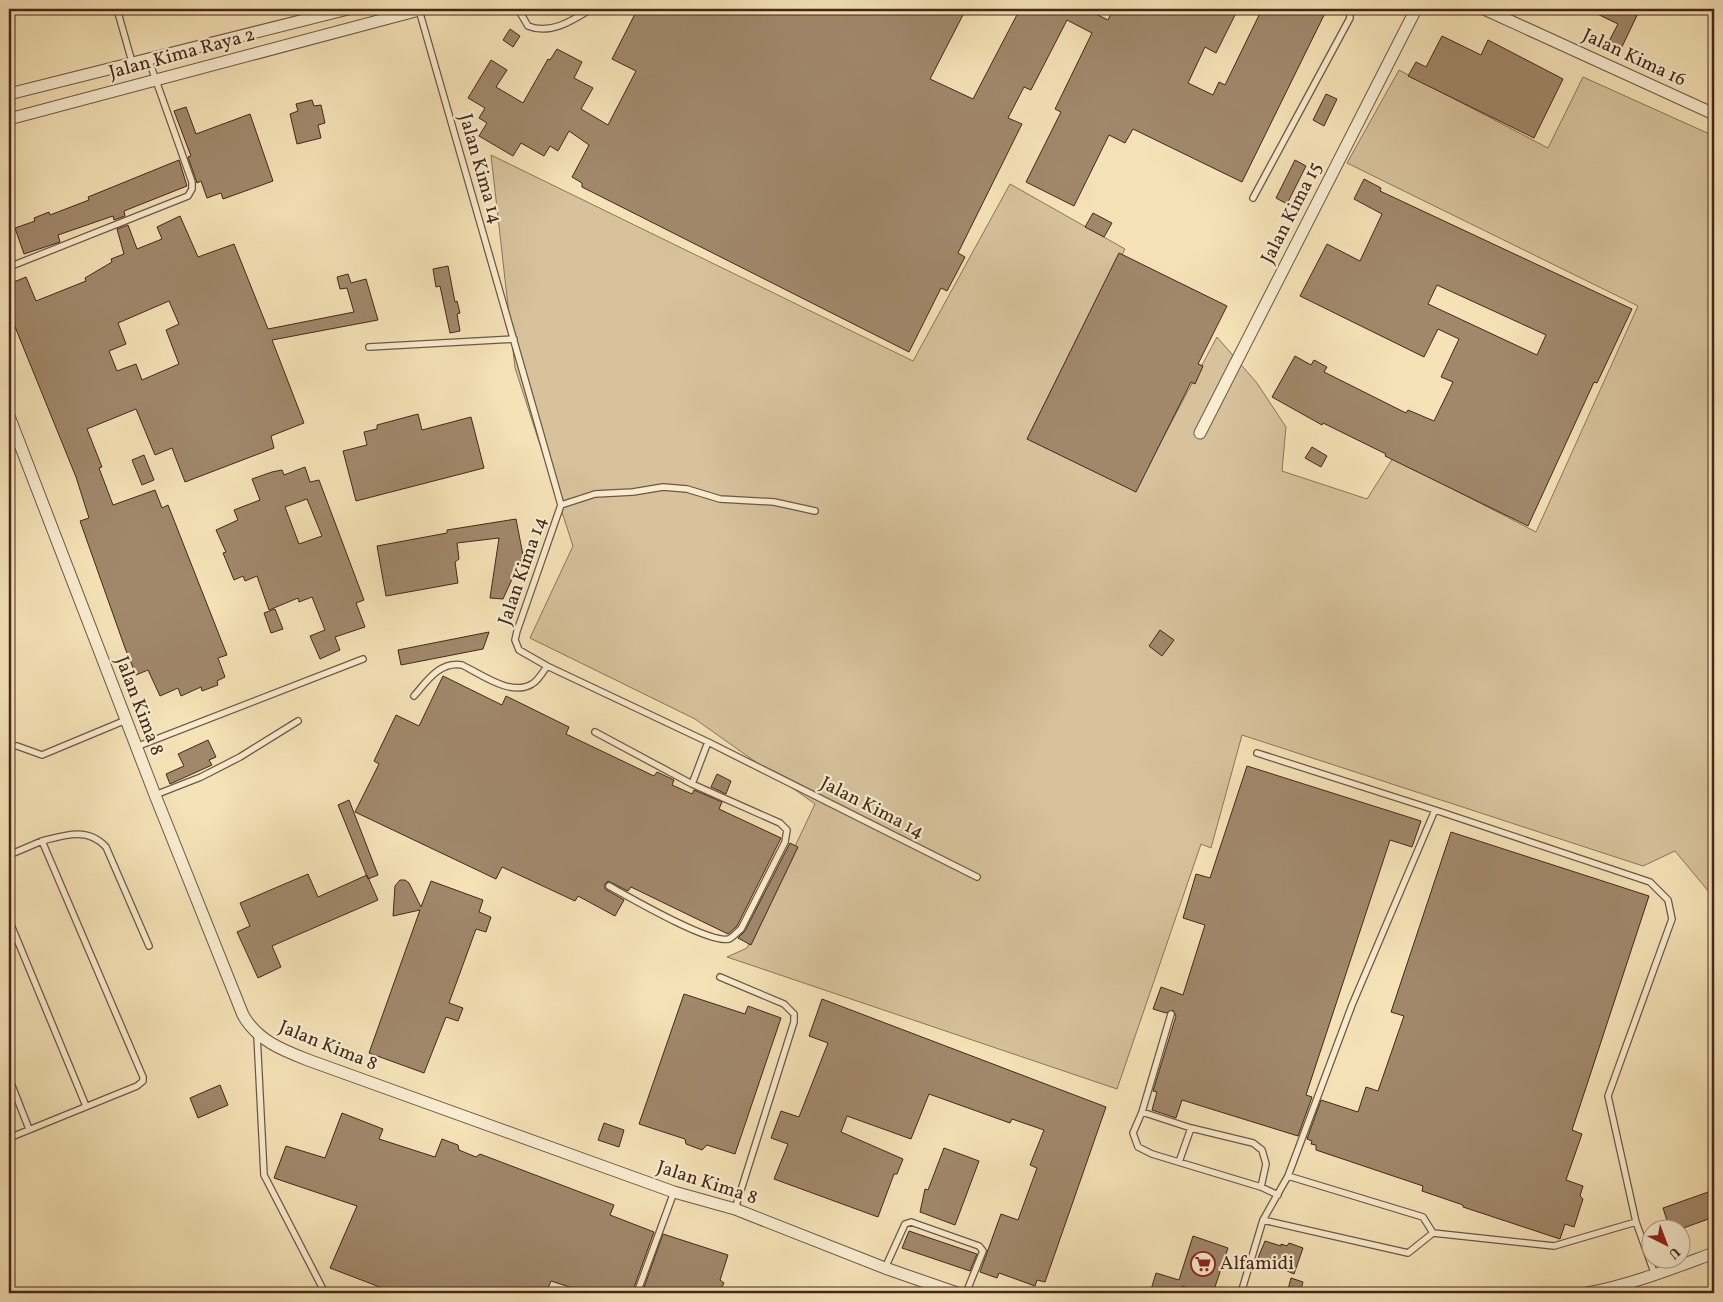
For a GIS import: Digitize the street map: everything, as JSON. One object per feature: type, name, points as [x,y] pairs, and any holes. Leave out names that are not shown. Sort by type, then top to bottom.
[{"type":"street","name":"Jalan Kima Raya 2","points":[[9,94],[310,14],[348,9]]},
{"type":"street","name":"Jalan Kima Raya 2","points":[[9,118],[421,9]]},
{"type":"street","name":"Jalan Kima 15","points":[[1200,433],[1416,9]]},
{"type":"street","name":"Jalan Kima 16","points":[[1484,9],[1714,114]]},
{"type":"street","name":"Jalan Kima 8","points":[[9,416],[154,795],[244,1015],[258,1034],[286,1052],[300,1058],[674,1192],[735,1209],[885,1268],[957,1293]]},
{"type":"street","points":[[1587,1293],[1655,1275],[1714,1253]]},
{"type":"lane","points":[[117,9],[132,62]]},
{"type":"lane","name":"Jalan Kima 14","points":[[421,9],[425,35],[561,505],[515,640],[519,650],[547,666],[708,742],[978,877]]},
{"type":"lane","points":[[518,9],[528,26],[546,31],[574,20],[591,9]]},
{"type":"lane","points":[[1253,198],[1350,18],[1349,9]]},
{"type":"lane","points":[[9,267],[188,196],[192,189],[192,182],[154,80],[148,58]]},
{"type":"lane","points":[[369,346],[514,339]]},
{"type":"lane","points":[[561,505],[595,494],[633,492],[663,487],[687,489],[720,499],[774,502],[815,511]]},
{"type":"lane","points":[[136,746],[363,659]]},
{"type":"lane","points":[[414,696],[436,671],[454,663],[462,664],[512,689],[524,688],[534,684],[547,666]]},
{"type":"lane","points":[[9,746],[17,746],[42,754],[126,720]]},
{"type":"lane","points":[[154,795],[202,777],[240,757],[298,721]]},
{"type":"lane","points":[[595,732],[692,784],[780,823],[787,830],[785,842],[741,929],[730,939],[721,939],[672,921],[609,886]]},
{"type":"lane","points":[[692,784],[708,742]]},
{"type":"lane","points":[[1257,753],[1650,882],[1668,900],[1672,919],[1608,1096],[1636,1222],[1655,1275]]},
{"type":"lane","points":[[1242,1293],[1263,1220],[1288,1176],[1352,1005],[1435,810]]},
{"type":"lane","points":[[9,855],[70,833],[100,840],[106,847],[149,946]]},
{"type":"lane","points":[[9,1138],[137,1086],[143,1081],[143,1076],[42,842]]},
{"type":"lane","points":[[9,920],[86,1106]]},
{"type":"lane","points":[[720,977],[784,1004],[794,1014],[794,1022],[735,1209]]},
{"type":"lane","points":[[1171,1014],[1142,1112],[1133,1133],[1138,1146],[1179,1162],[1261,1187],[1278,1195]]},
{"type":"lane","points":[[258,1034],[264,1175],[325,1293]]},
{"type":"lane","points":[[9,1078],[30,1129]]},
{"type":"lane","points":[[1142,1112],[1191,1128],[1253,1143],[1262,1150],[1266,1164],[1261,1187]]},
{"type":"lane","points":[[1179,1162],[1191,1128]]},
{"type":"lane","points":[[1288,1176],[1423,1217],[1433,1233]]},
{"type":"lane","points":[[637,1293],[674,1192]]},
{"type":"lane","points":[[1263,1220],[1408,1253],[1433,1233],[1554,1246],[1636,1222]]},
{"type":"lane","points":[[885,1268],[905,1224],[911,1222],[979,1246],[983,1251],[966,1293]]},
{"type":"shaded area","points":[[1399,70],[1548,148],[1583,77],[1714,136],[1714,898],[1675,851],[1643,866],[1242,735],[1211,848],[1201,844],[1117,1089],[727,957],[747,948],[815,804],[695,719],[530,638],[573,546],[515,368],[491,155],[913,361],[1010,184],[1125,249],[1032,429],[1137,486],[1217,337],[1257,383],[1286,427],[1282,471],[1367,499],[1393,458],[1536,532],[1638,306],[1347,163]]},
{"type":"building","points":[[649,9],[966,9],[930,79],[973,99],[1020,9],[1086,9],[1108,20],[1113,9],[1238,9],[1216,53],[1205,47],[1188,83],[1213,95],[1219,82],[1225,85],[1262,9],[1327,9],[1242,182],[1133,129],[1125,143],[1109,135],[1074,206],[1026,182],[1061,112],[1055,109],[1092,33],[1067,20],[1031,90],[1024,87],[1008,118],[1022,124],[958,253],[965,257],[947,291],[941,288],[909,352],[582,187],[582,183],[572,177],[589,145],[569,131],[558,151],[550,146],[544,156],[521,143],[513,156],[479,136],[487,123],[479,118],[485,108],[468,98],[491,60],[507,70],[496,87],[523,103],[548,59],[550,60],[557,49],[582,62],[574,78],[593,88],[581,109],[608,125],[636,71],[612,59],[637,10],[646,14]]},
{"type":"building","points":[[1587,9],[1640,9],[1619,53],[1606,47],[1618,24]]},
{"type":"building","points":[[510,29],[520,36],[513,47],[503,40]]},
{"type":"building","points":[[1442,36],[1481,55],[1488,40],[1563,79],[1534,138],[1408,76],[1416,62],[1426,67]]},
{"type":"building","points":[[1326,94],[1337,99],[1324,126],[1313,120]]},
{"type":"building","points":[[312,100],[314,106],[321,105],[325,123],[318,125],[321,138],[297,144],[290,114],[298,111],[296,104]]},
{"type":"building","points":[[186,107],[196,134],[250,114],[273,181],[223,199],[221,193],[207,198],[201,181],[197,183],[188,157],[191,156],[174,111]]},
{"type":"building","points":[[179,160],[187,186],[124,211],[125,216],[114,220],[113,216],[58,235],[60,242],[24,254],[15,228],[35,221],[34,218],[49,212],[50,215],[89,200],[88,197]]},
{"type":"building","points":[[1295,160],[1306,166],[1287,204],[1276,198]]},
{"type":"building","points":[[1364,179],[1381,188],[1380,191],[1632,309],[1597,383],[1594,382],[1528,526],[1385,456],[1386,454],[1323,423],[1322,425],[1272,397],[1295,356],[1311,365],[1314,360],[1327,367],[1324,372],[1406,413],[1408,410],[1434,421],[1453,382],[1441,377],[1459,339],[1438,329],[1424,357],[1300,296],[1327,244],[1360,261],[1382,214],[1354,199]],"holes":[[[1437,285],[1546,335],[1537,355],[1428,304]]]},
{"type":"building","points":[[1093,213],[1112,223],[1104,237],[1085,227]]},
{"type":"building","points":[[180,216],[198,257],[234,244],[268,329],[354,312],[347,288],[340,289],[337,277],[348,274],[351,283],[366,279],[378,320],[272,340],[304,423],[271,436],[274,448],[185,482],[172,448],[155,455],[136,409],[87,429],[102,467],[99,468],[113,505],[155,490],[162,508],[168,505],[227,655],[218,658],[225,677],[217,681],[218,685],[202,691],[201,687],[181,696],[178,688],[160,696],[148,670],[136,675],[80,521],[89,518],[76,477],[9,312],[9,284],[26,277],[36,301],[86,281],[85,278],[112,262],[111,259],[124,254],[117,229],[128,225],[137,249],[162,239],[157,227]],"holes":[[[169,301],[179,324],[166,330],[179,364],[142,380],[136,364],[117,371],[109,351],[126,344],[118,323]]]},
{"type":"building","points":[[1119,253],[1227,306],[1198,364],[1203,366],[1195,384],[1191,382],[1136,492],[1027,439]]},
{"type":"building","points":[[448,266],[455,302],[457,301],[460,313],[457,314],[460,331],[450,333],[440,286],[436,287],[433,269]]},
{"type":"building","points":[[418,414],[422,430],[471,417],[484,468],[356,501],[343,451],[367,445],[364,432],[377,429],[377,425]]},
{"type":"building","points":[[1312,447],[1327,456],[1321,467],[1305,458]]},
{"type":"building","points":[[144,455],[154,480],[142,485],[132,460]]},
{"type":"building","points":[[305,467],[310,482],[319,480],[364,600],[356,603],[365,627],[335,637],[340,650],[320,659],[310,636],[325,630],[312,597],[299,602],[298,598],[269,610],[257,576],[245,581],[243,576],[234,580],[223,553],[226,552],[216,530],[238,520],[234,510],[260,500],[252,479],[282,470],[284,475]],"holes":[[[307,499],[322,536],[299,544],[285,507]]]},
{"type":"building","points":[[516,519],[523,555],[503,599],[490,598],[499,538],[457,543],[459,559],[455,562],[458,583],[386,596],[377,546],[447,533],[447,530]]},
{"type":"building","points":[[275,609],[283,629],[271,633],[264,613]]},
{"type":"building","points":[[1160,630],[1174,640],[1162,656],[1149,646]]},
{"type":"building","points":[[489,632],[483,649],[401,665],[398,650]]},
{"type":"building","points":[[443,676],[502,705],[506,696],[569,727],[566,734],[654,776],[657,772],[674,780],[672,785],[692,794],[694,790],[722,802],[719,809],[781,838],[737,926],[728,934],[631,887],[628,891],[608,881],[605,884],[605,889],[624,900],[615,916],[578,896],[575,901],[502,867],[496,879],[355,812],[379,764],[374,761],[396,715],[419,726]]},
{"type":"building","points":[[208,740],[216,757],[209,760],[212,765],[170,784],[166,774],[184,766],[178,754]]},
{"type":"building","points":[[1247,766],[1421,821],[1412,847],[1390,840],[1306,1095],[1312,1097],[1298,1136],[1182,1100],[1176,1118],[1152,1110],[1157,1092],[1153,1091],[1176,1016],[1173,1010],[1166,1013],[1153,1009],[1161,987],[1183,995],[1205,925],[1183,918],[1196,874],[1210,878]]},
{"type":"building","points":[[717,774],[731,781],[726,794],[711,787]]},
{"type":"building","points":[[349,800],[378,875],[368,879],[338,805]]},
{"type":"building","points":[[1451,832],[1649,896],[1572,1130],[1582,1134],[1566,1180],[1583,1186],[1580,1196],[1583,1199],[1574,1227],[1565,1224],[1560,1239],[1463,1207],[1463,1205],[1422,1191],[1423,1186],[1316,1150],[1316,1145],[1311,1144],[1312,1141],[1307,1139],[1321,1100],[1358,1112],[1366,1087],[1378,1091],[1404,1016],[1391,1012]]},
{"type":"building","points":[[790,843],[798,847],[751,945],[738,938],[745,931]]},
{"type":"building","points":[[308,874],[318,897],[367,875],[378,900],[272,946],[281,967],[258,978],[237,932],[250,926],[240,903]]},
{"type":"building","points":[[400,880],[405,880],[409,883],[421,907],[431,881],[483,900],[479,912],[491,917],[486,932],[476,929],[449,1003],[463,1008],[458,1021],[446,1017],[424,1073],[369,1053],[420,910],[393,916],[395,886]]},
{"type":"building","points":[[684,994],[745,1014],[748,1006],[781,1018],[735,1154],[707,1145],[702,1150],[686,1144],[685,1139],[639,1124]]},
{"type":"building","points":[[822,999],[1106,1107],[1045,1282],[1037,1280],[1035,1286],[999,1273],[997,1278],[980,1272],[1001,1214],[1018,1220],[1037,1168],[1030,1165],[1044,1130],[1012,1119],[1010,1123],[929,1094],[911,1139],[847,1116],[841,1132],[903,1159],[897,1174],[894,1174],[878,1217],[774,1179],[788,1144],[771,1138],[781,1111],[799,1117],[828,1043],[809,1036]]},
{"type":"building","points":[[220,1085],[228,1105],[198,1118],[190,1098]]},
{"type":"building","points":[[342,1113],[383,1129],[379,1139],[435,1157],[442,1139],[458,1145],[459,1150],[476,1157],[480,1154],[614,1205],[610,1215],[654,1232],[632,1293],[588,1293],[551,1281],[546,1293],[383,1293],[385,1289],[330,1268],[357,1206],[274,1178],[286,1146],[325,1158]]},
{"type":"building","points":[[604,1123],[624,1130],[619,1147],[598,1140]]},
{"type":"building","points":[[944,1148],[979,1161],[955,1225],[920,1212],[925,1189],[928,1190]]},
{"type":"building","points":[[1714,1190],[1714,1217],[1690,1226],[1690,1220],[1667,1220],[1663,1208]]},
{"type":"building","points":[[909,1231],[977,1254],[970,1271],[902,1248]]},
{"type":"building","points":[[663,1234],[728,1255],[720,1280],[724,1283],[719,1293],[642,1293]]},
{"type":"building","name":"Alfamidi","points":[[1193,1236],[1228,1248],[1213,1293],[1204,1293],[1182,1286],[1180,1293],[1150,1293],[1156,1273],[1179,1280]]},
{"type":"building","points":[[1265,1241],[1281,1246],[1281,1244],[1287,1246],[1289,1243],[1303,1248],[1294,1274],[1258,1258]]},
{"type":"building","points":[[1291,1278],[1303,1282],[1300,1293],[1287,1293]]},
{"type":"place","name":"Alfamidi","points":[[1203,1264]]}]
